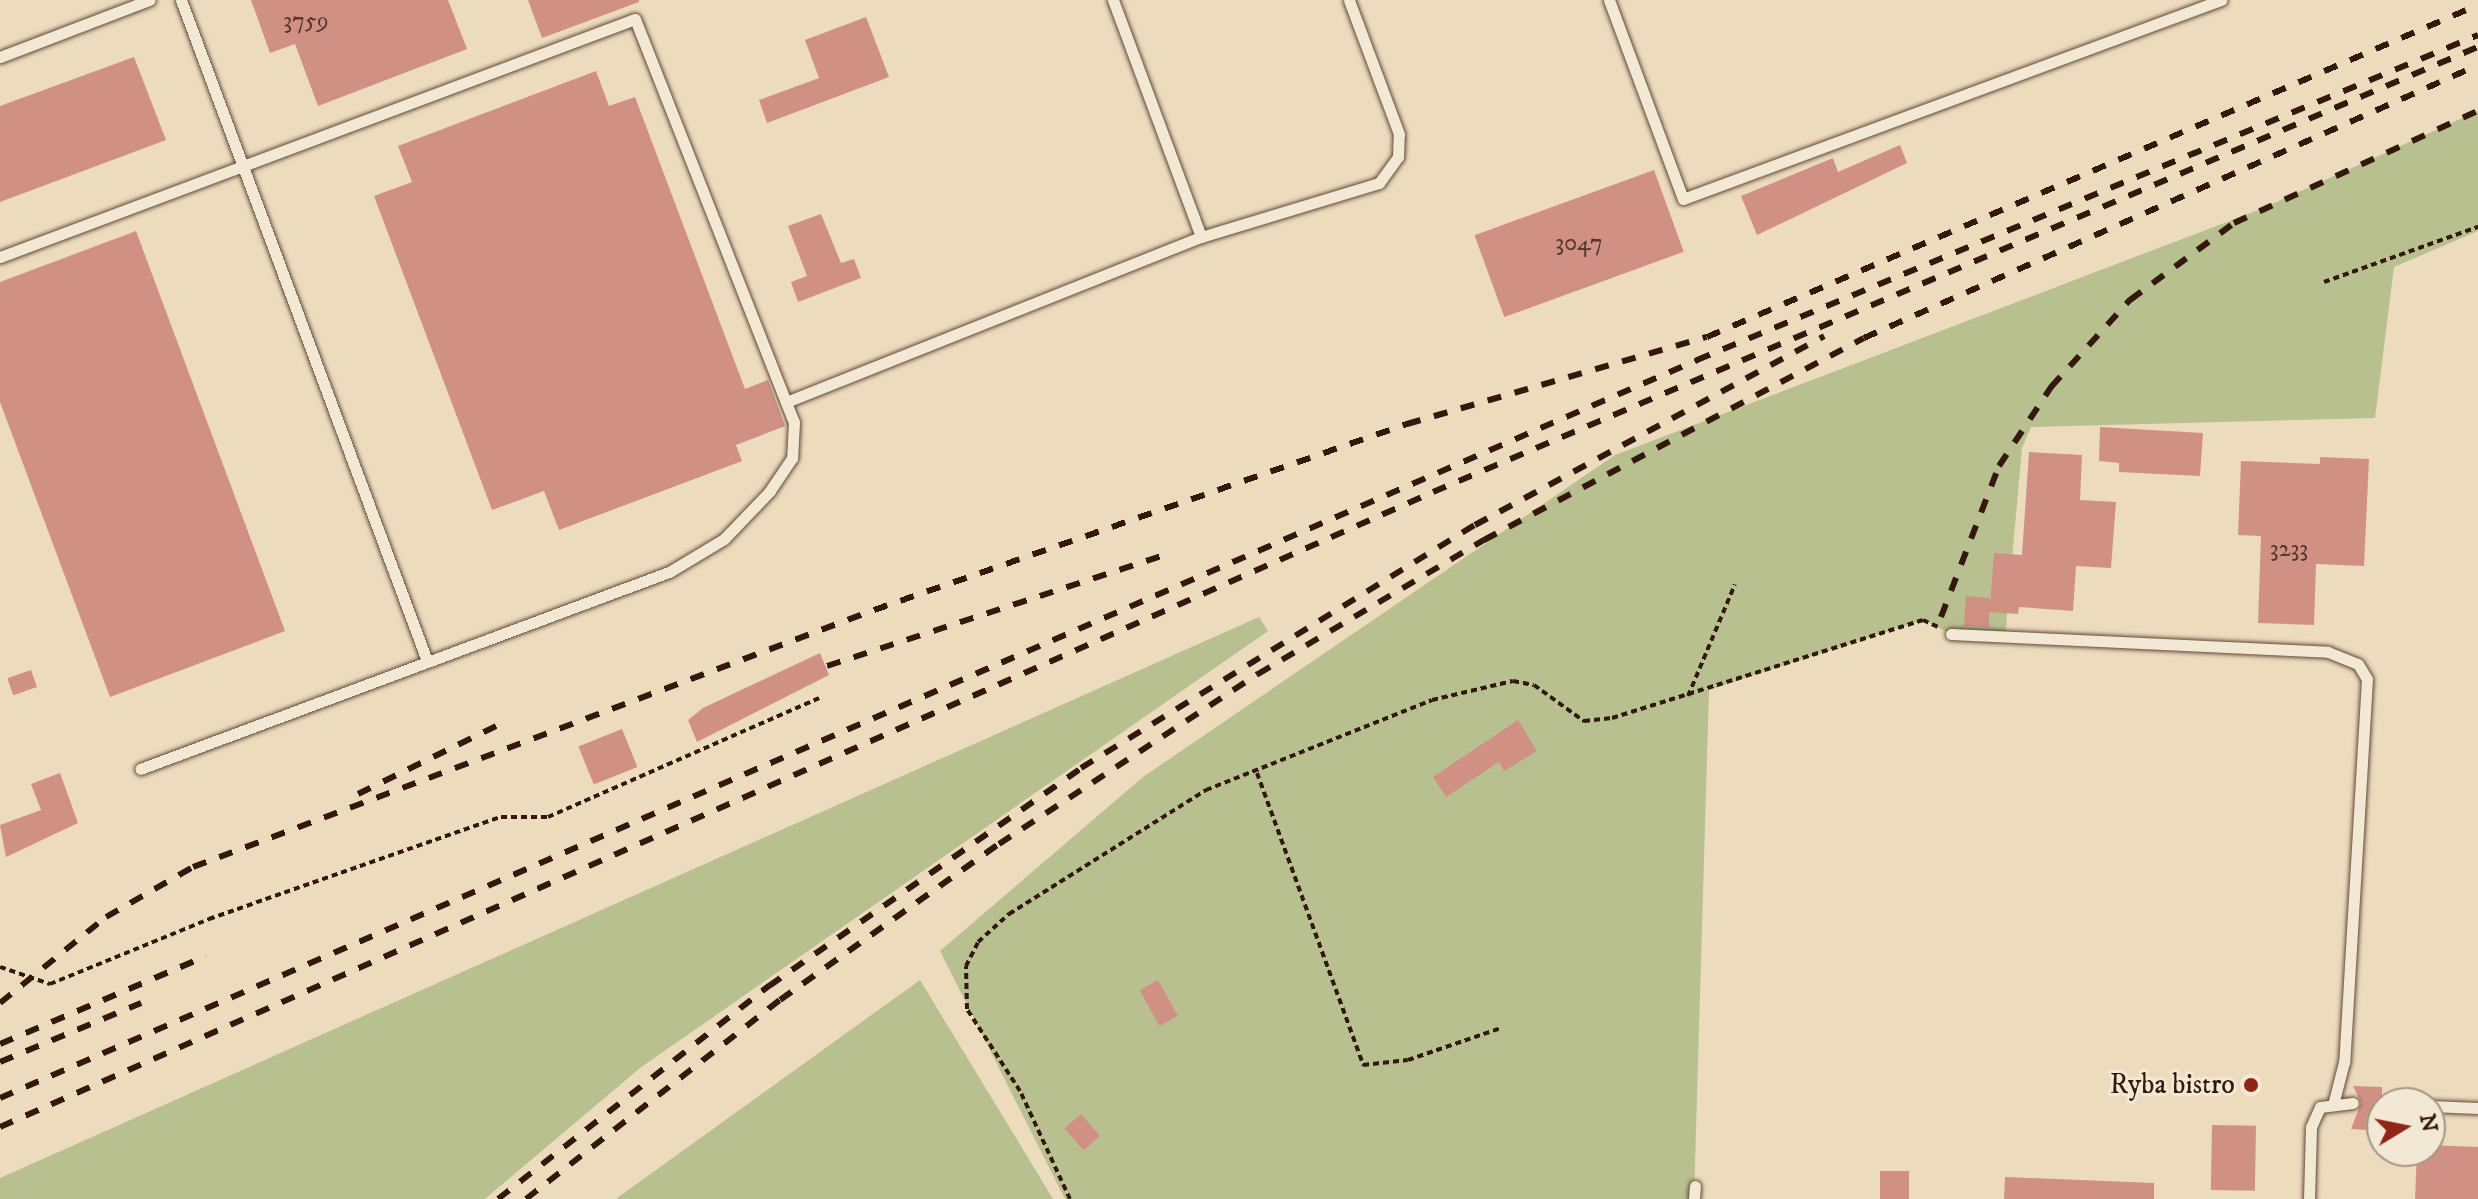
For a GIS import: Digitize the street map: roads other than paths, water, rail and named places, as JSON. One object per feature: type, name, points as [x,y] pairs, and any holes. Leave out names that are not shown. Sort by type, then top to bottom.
[{"type":"lane","points":[[0,57],[149,0]]},
{"type":"lane","points":[[181,0],[426,658]]},
{"type":"lane","points":[[1113,0],[1201,237]]},
{"type":"lane","points":[[786,402],[1201,237],[1350,196],[1379,183],[1398,157],[1399,134],[1349,0]]},
{"type":"lane","points":[[1609,0],[1683,199],[2221,0]]},
{"type":"lane","points":[[0,257],[635,19],[786,402],[792,458],[724,539],[669,572],[426,658],[140,769]]},
{"type":"lane","points":[[1951,634],[2328,652],[2358,664],[2367,679],[2344,1062],[2334,1101]]},
{"type":"lane","points":[[2309,1199],[2311,1127],[2320,1107],[2334,1101],[2353,1103]]},
{"type":"lane","points":[[2446,1107],[2478,1108]]},
{"type":"lane","points":[[1694,1199],[1695,1186]]},
{"type":"railway","points":[[0,1003],[106,917],[193,867],[874,610],[1407,424],[1707,337],[2478,5]]},
{"type":"railway","points":[[0,1098],[1697,360],[2478,35]]},
{"type":"railway","points":[[0,1127],[1433,492],[2478,47]]},
{"type":"railway","points":[[526,1199],[780,1000],[999,844],[1258,674],[1484,540],[1864,338],[2478,65]]},
{"type":"railway","points":[[1941,617],[1999,466],[2051,387],[2130,300],[2234,223],[2478,111]]},
{"type":"railway","points":[[498,1199],[769,986],[1081,768],[1475,525],[1824,336]]},
{"type":"railway","points":[[827,666],[1167,554]]},
{"type":"railway","points":[[358,794],[498,725]]},
{"type":"railway","points":[[0,1044],[206,956]]},
{"type":"railway","points":[[0,1062],[141,1003]]},
{"type":"place","name":"Ryba bistro","points":[[2251,1085]]}]
